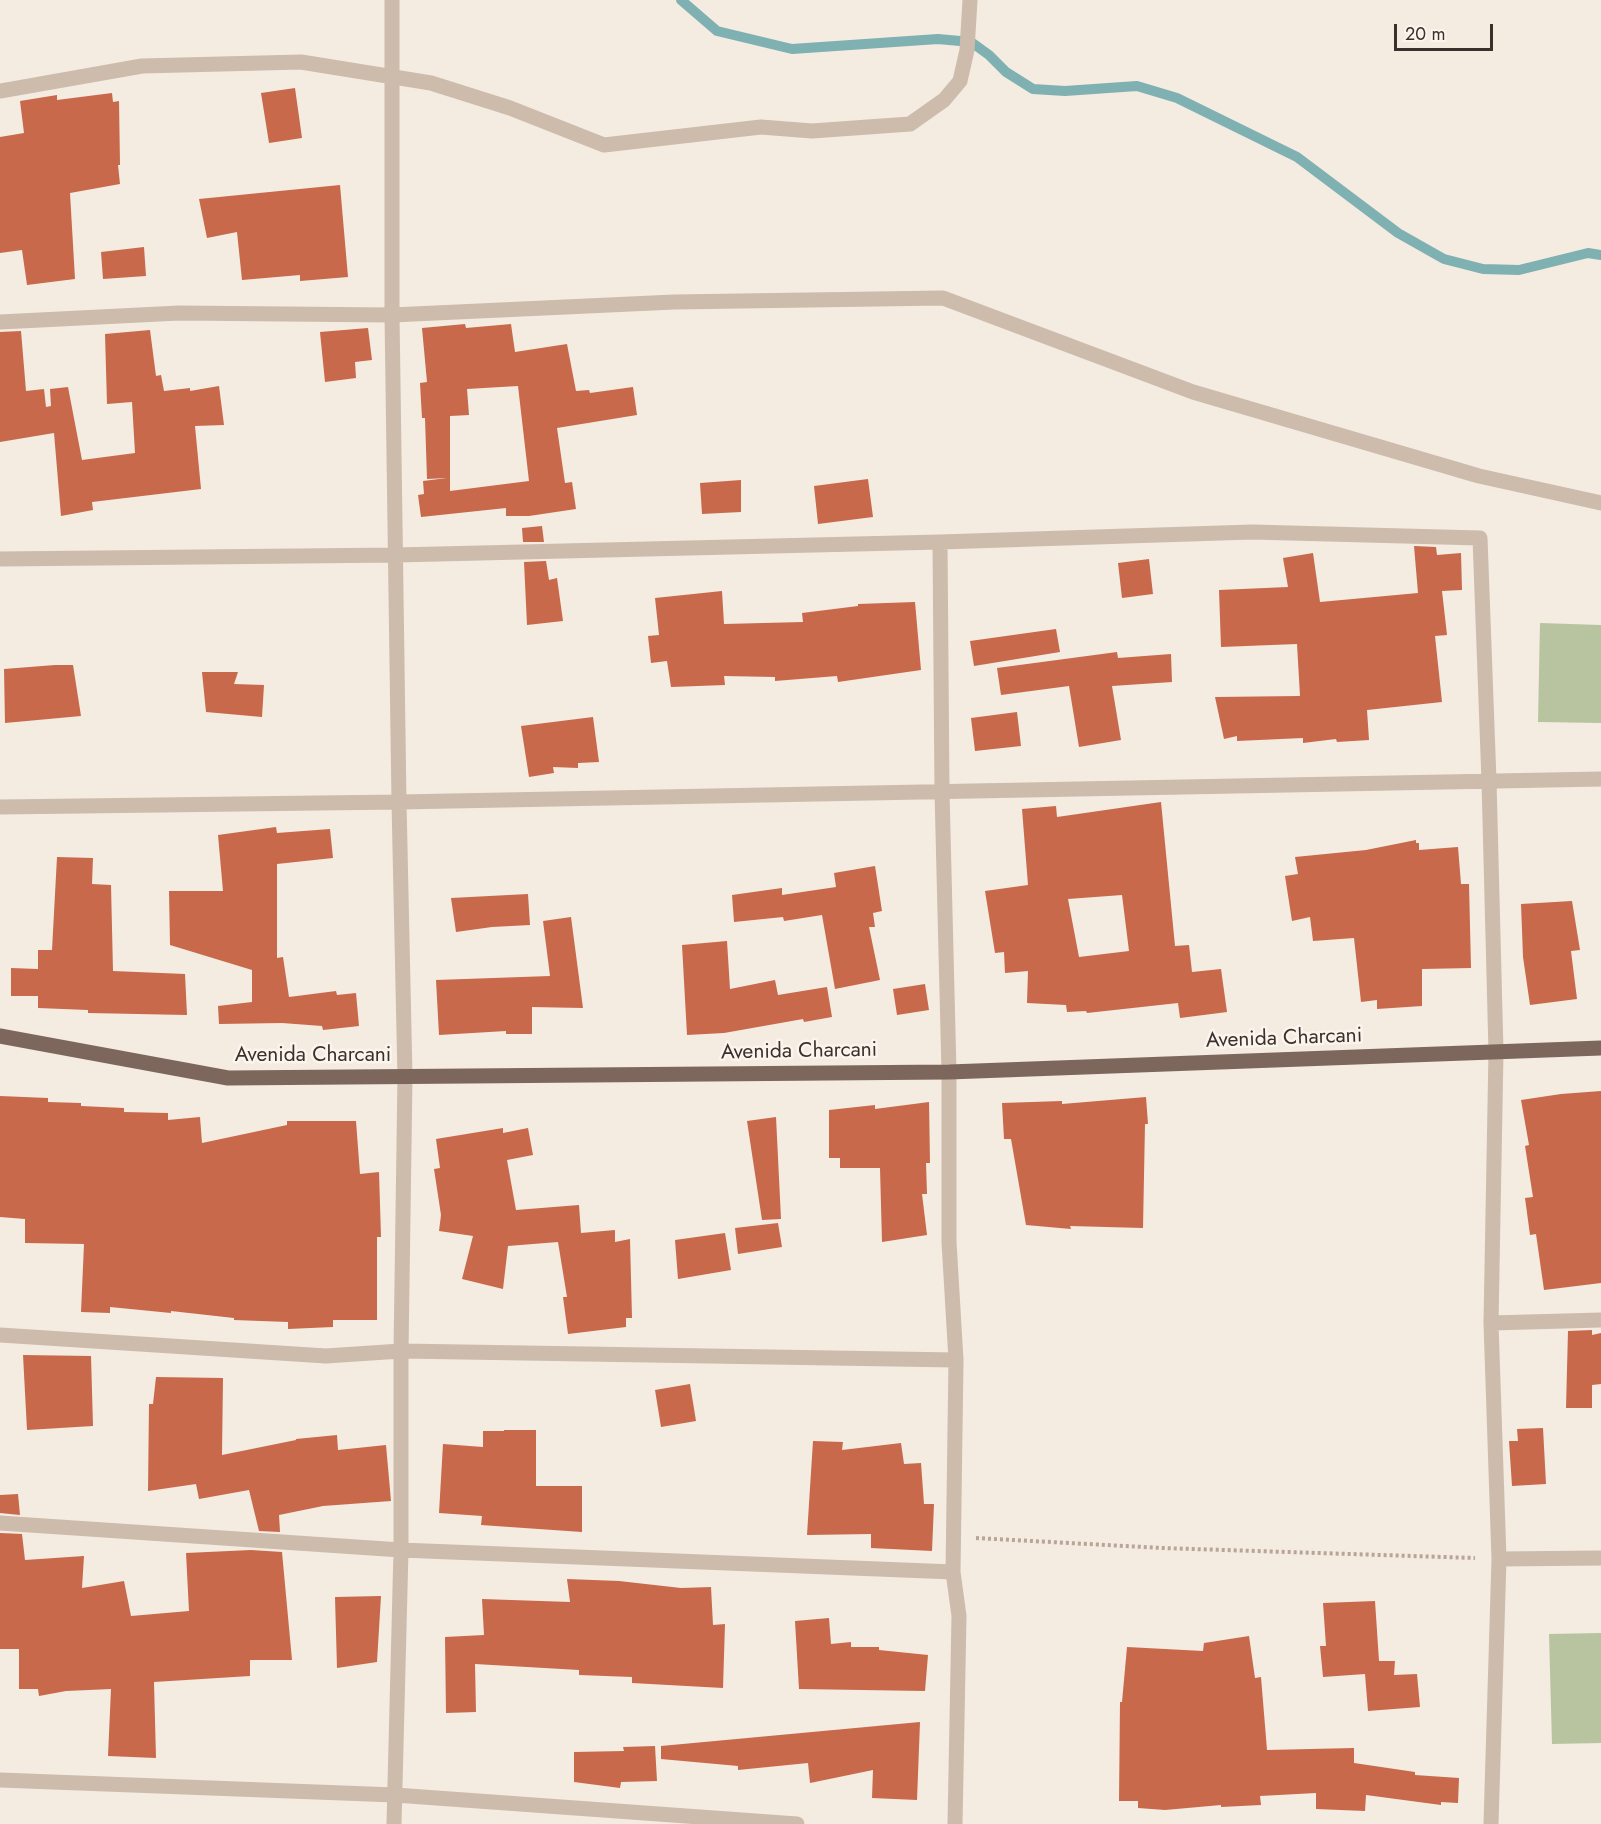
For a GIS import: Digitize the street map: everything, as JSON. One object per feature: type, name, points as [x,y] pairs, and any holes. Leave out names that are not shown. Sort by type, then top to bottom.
[{"type":"main road","name":"Avenida Charcani","points":[[0,1036],[228,1078],[949,1072],[1601,1048]]},
{"type":"street","points":[[392,0],[392,315],[405,1077],[401,1550],[394,1824]]},
{"type":"street","points":[[0,91],[142,66],[302,62],[431,83],[510,108],[603,145],[761,128],[812,130],[910,124],[944,100],[960,81],[967,50],[971,0]]},
{"type":"street","points":[[0,322],[179,313],[392,315],[674,302],[943,298],[1192,392],[1479,476],[1601,503]]},
{"type":"street","points":[[0,559],[396,555],[1252,532],[1480,538],[1496,1052],[1491,1323],[1499,1559],[1491,1824]]},
{"type":"street","points":[[940,542],[942,792],[949,1072],[949,1242],[956,1360],[953,1572],[959,1616],[955,1824]]},
{"type":"street","points":[[0,807],[399,802],[1601,779]]},
{"type":"street","points":[[1491,1323],[1601,1320]]},
{"type":"street","points":[[0,1335],[326,1356],[401,1351],[956,1360]]},
{"type":"street","points":[[0,1523],[401,1550],[953,1572]]},
{"type":"street","points":[[1499,1559],[1601,1558]]},
{"type":"street","points":[[0,1780],[396,1795],[797,1824]]},
{"type":"path","points":[[954,1537],[1162,1548],[1499,1559]]},
{"type":"green space","points":[[1540,623],[1601,625],[1601,723],[1538,722]]},
{"type":"green space","points":[[1601,1633],[1601,1743],[1552,1744],[1549,1634]]},
{"type":"building","points":[[295,88],[302,138],[269,143],[261,93]]},
{"type":"building","points":[[112,93],[113,102],[119,101],[120,184],[70,193],[75,279],[27,285],[22,250],[0,253],[0,137],[24,133],[20,101],[57,95],[57,100]]},
{"type":"building","points":[[340,185],[348,277],[300,281],[300,275],[242,280],[237,232],[207,238],[199,199]]},
{"type":"building","points":[[144,247],[146,276],[103,279],[101,252]]},
{"type":"building","points":[[465,324],[466,328],[511,324],[515,352],[567,344],[576,391],[589,390],[590,393],[633,387],[637,415],[557,428],[565,483],[572,482],[576,509],[529,516],[506,516],[506,508],[421,517],[418,495],[424,494],[423,481],[447,478],[427,479],[425,418],[422,418],[420,383],[427,382],[422,328]],"holes":[[[518,386],[529,481],[450,491],[450,416],[469,415],[467,389]]]},
{"type":"building","points":[[368,328],[372,360],[355,362],[356,378],[325,382],[320,332]]},
{"type":"building","points":[[150,330],[156,376],[161,375],[164,391],[190,388],[190,391],[219,386],[224,425],[195,426],[201,489],[92,502],[93,510],[61,516],[54,433],[0,442],[0,332],[21,331],[26,391],[44,389],[46,407],[51,406],[50,389],[68,387],[82,460],[135,453],[132,402],[107,404],[105,334]]},
{"type":"building","points":[[868,479],[873,517],[818,524],[814,486]]},
{"type":"building","points":[[741,480],[741,512],[702,514],[700,483]]},
{"type":"building","points":[[542,526],[544,542],[523,542],[522,528]]},
{"type":"building","points":[[1414,546],[1436,547],[1437,555],[1461,553],[1462,590],[1442,591],[1447,635],[1435,636],[1442,702],[1367,710],[1369,740],[1337,742],[1336,739],[1303,743],[1303,738],[1237,741],[1237,736],[1224,739],[1215,697],[1300,696],[1297,644],[1221,647],[1219,590],[1288,587],[1283,558],[1313,553],[1320,602],[1418,593]]},
{"type":"building","points":[[1149,559],[1153,594],[1122,598],[1118,563]]},
{"type":"building","points":[[546,561],[549,580],[557,578],[563,621],[527,625],[524,562]]},
{"type":"building","points":[[722,591],[724,624],[803,622],[802,613],[858,606],[858,604],[915,602],[921,670],[838,682],[837,676],[775,681],[775,677],[724,676],[725,685],[671,687],[667,661],[651,663],[648,636],[659,635],[655,598]]},
{"type":"building","points":[[1056,629],[1060,652],[974,666],[970,641]]},
{"type":"building","points":[[1117,652],[1118,658],[1171,654],[1172,682],[1112,686],[1121,740],[1079,747],[1069,686],[1001,695],[997,668]]},
{"type":"building","points":[[73,665],[81,716],[5,723],[4,669]]},
{"type":"building","points":[[202,672],[238,672],[234,684],[264,685],[262,717],[206,712]]},
{"type":"building","points":[[1017,712],[1021,746],[975,751],[971,718]]},
{"type":"building","points":[[593,717],[599,762],[578,763],[578,768],[553,767],[554,773],[529,777],[521,726]]},
{"type":"building","points":[[1161,802],[1175,946],[1189,945],[1192,972],[1221,969],[1227,1012],[1180,1018],[1178,1003],[1087,1013],[1086,1011],[1067,1012],[1066,1005],[1027,1003],[1028,971],[1005,973],[1004,952],[995,953],[985,891],[1028,885],[1022,809],[1056,806],[1057,817]],"holes":[[[1122,895],[1129,951],[1079,957],[1068,899]]]},
{"type":"building","points":[[276,827],[277,833],[330,829],[333,858],[277,864],[277,958],[283,957],[289,997],[336,991],[337,995],[356,993],[359,1026],[323,1030],[322,1026],[282,1023],[219,1024],[218,1006],[252,1002],[252,970],[170,945],[169,891],[223,891],[218,835]]},
{"type":"building","points":[[1416,840],[1416,843],[1419,843],[1419,850],[1458,847],[1461,884],[1469,884],[1471,968],[1422,969],[1422,1006],[1377,1009],[1377,1000],[1361,1002],[1354,938],[1313,941],[1310,917],[1292,921],[1285,876],[1298,874],[1295,857],[1366,850]]},
{"type":"building","points":[[57,857],[93,858],[92,884],[111,885],[113,971],[185,974],[187,1015],[88,1013],[88,1010],[38,1008],[38,996],[11,996],[11,968],[38,969],[38,950],[52,950]]},
{"type":"building","points":[[875,866],[882,911],[873,913],[875,927],[869,927],[880,980],[835,989],[822,915],[784,921],[783,917],[734,922],[732,895],[782,888],[782,895],[836,887],[834,873]]},
{"type":"building","points":[[528,894],[530,925],[456,932],[451,898]]},
{"type":"building","points":[[1572,901],[1580,950],[1571,951],[1577,999],[1530,1005],[1523,957],[1521,904]]},
{"type":"building","points":[[571,917],[583,1008],[532,1007],[532,1034],[506,1034],[506,1031],[439,1035],[436,980],[550,976],[543,921]]},
{"type":"building","points":[[727,941],[730,989],[775,980],[778,995],[827,987],[832,1017],[804,1022],[803,1019],[724,1033],[687,1035],[682,945]]},
{"type":"building","points":[[925,984],[929,1010],[897,1015],[893,989]]},
{"type":"building","points":[[1601,1091],[1601,1283],[1544,1290],[1536,1234],[1530,1235],[1525,1198],[1533,1197],[1525,1146],[1529,1145],[1521,1100]]},
{"type":"building","points":[[0,1096],[48,1098],[48,1102],[124,1108],[124,1112],[168,1113],[168,1120],[200,1117],[202,1143],[287,1125],[287,1121],[356,1121],[360,1174],[379,1172],[381,1237],[377,1237],[377,1320],[333,1320],[333,1327],[288,1329],[288,1322],[234,1320],[234,1318],[171,1311],[171,1313],[110,1307],[110,1313],[81,1312],[84,1244],[25,1243],[25,1219],[0,1217]]},
{"type":"building","points":[[1146,1097],[1148,1124],[1145,1124],[1143,1228],[1070,1226],[1071,1229],[1026,1225],[1011,1139],[1004,1139],[1002,1103],[1062,1101],[1062,1104]]},
{"type":"building","points":[[929,1102],[930,1163],[926,1163],[927,1194],[922,1194],[927,1235],[882,1242],[880,1168],[840,1168],[840,1158],[829,1158],[829,1110],[875,1105],[875,1109]]},
{"type":"building","points":[[776,1117],[781,1219],[762,1220],[747,1121]]},
{"type":"building","points":[[503,1128],[503,1133],[528,1128],[533,1155],[507,1160],[516,1210],[579,1205],[581,1233],[615,1230],[615,1242],[630,1239],[632,1318],[626,1318],[626,1327],[568,1334],[563,1297],[567,1297],[558,1242],[508,1246],[503,1289],[462,1279],[473,1236],[439,1231],[441,1215],[434,1169],[440,1168],[436,1139]]},
{"type":"building","points":[[778,1223],[782,1247],[738,1254],[735,1228]]},
{"type":"building","points":[[725,1233],[731,1270],[678,1279],[675,1240]]},
{"type":"building","points":[[1592,1330],[1592,1335],[1601,1333],[1601,1384],[1592,1385],[1592,1408],[1566,1408],[1568,1331]]},
{"type":"building","points":[[23,1355],[91,1356],[93,1426],[27,1430]]},
{"type":"building","points":[[156,1377],[223,1378],[222,1455],[296,1439],[337,1435],[338,1450],[386,1445],[391,1501],[323,1506],[279,1515],[280,1532],[259,1531],[249,1490],[199,1499],[196,1484],[148,1491],[149,1404],[153,1404]]},
{"type":"building","points":[[690,1384],[696,1421],[661,1427],[655,1390]]},
{"type":"building","points":[[1543,1428],[1546,1484],[1512,1486],[1509,1441],[1518,1441],[1517,1429]]},
{"type":"building","points":[[536,1430],[536,1486],[582,1486],[582,1532],[481,1525],[482,1516],[439,1513],[443,1444],[483,1447],[483,1431]]},
{"type":"building","points":[[813,1441],[843,1442],[842,1450],[901,1443],[904,1464],[921,1463],[924,1504],[934,1504],[932,1551],[871,1548],[871,1534],[807,1535]]},
{"type":"building","points":[[18,1494],[20,1515],[0,1513],[0,1495]]},
{"type":"building","points":[[0,1533],[22,1534],[25,1560],[84,1556],[82,1588],[124,1581],[131,1616],[189,1611],[186,1553],[251,1550],[282,1552],[292,1660],[250,1660],[250,1676],[154,1682],[156,1758],[108,1756],[111,1689],[66,1691],[39,1696],[38,1689],[19,1689],[19,1649],[0,1649]]},
{"type":"building","points":[[567,1579],[619,1581],[681,1588],[711,1587],[713,1625],[725,1624],[723,1688],[632,1683],[632,1677],[579,1675],[579,1670],[475,1664],[476,1712],[446,1713],[445,1637],[484,1635],[482,1599],[570,1602]]},
{"type":"building","points":[[381,1596],[377,1662],[337,1668],[335,1597]]},
{"type":"building","points":[[1375,1601],[1379,1661],[1395,1661],[1394,1675],[1417,1674],[1420,1707],[1368,1711],[1365,1674],[1323,1677],[1320,1646],[1326,1646],[1323,1603]]},
{"type":"building","points":[[829,1618],[831,1644],[851,1642],[851,1647],[879,1647],[879,1650],[928,1655],[925,1691],[799,1689],[795,1621]]},
{"type":"building","points":[[1249,1636],[1255,1678],[1261,1677],[1267,1750],[1354,1748],[1354,1763],[1415,1772],[1415,1775],[1459,1778],[1458,1803],[1441,1802],[1441,1805],[1366,1795],[1365,1811],[1316,1809],[1316,1793],[1260,1796],[1261,1805],[1221,1807],[1221,1805],[1165,1810],[1138,1808],[1138,1801],[1119,1801],[1120,1702],[1122,1702],[1127,1647],[1203,1651],[1204,1643]]},
{"type":"building","points":[[920,1722],[917,1800],[872,1798],[873,1770],[810,1783],[808,1763],[738,1770],[738,1766],[661,1759],[661,1746]]},
{"type":"building","points":[[655,1746],[657,1781],[621,1782],[620,1788],[574,1782],[574,1752],[624,1751],[623,1747]]},
{"type":"waterway","points":[[681,0],[717,31],[792,49],[938,39],[971,42],[989,55],[1006,72],[1033,89],[1065,91],[1137,86],[1177,98],[1297,157],[1398,233],[1444,259],[1483,269],[1519,270],[1588,253],[1601,255]]}]
